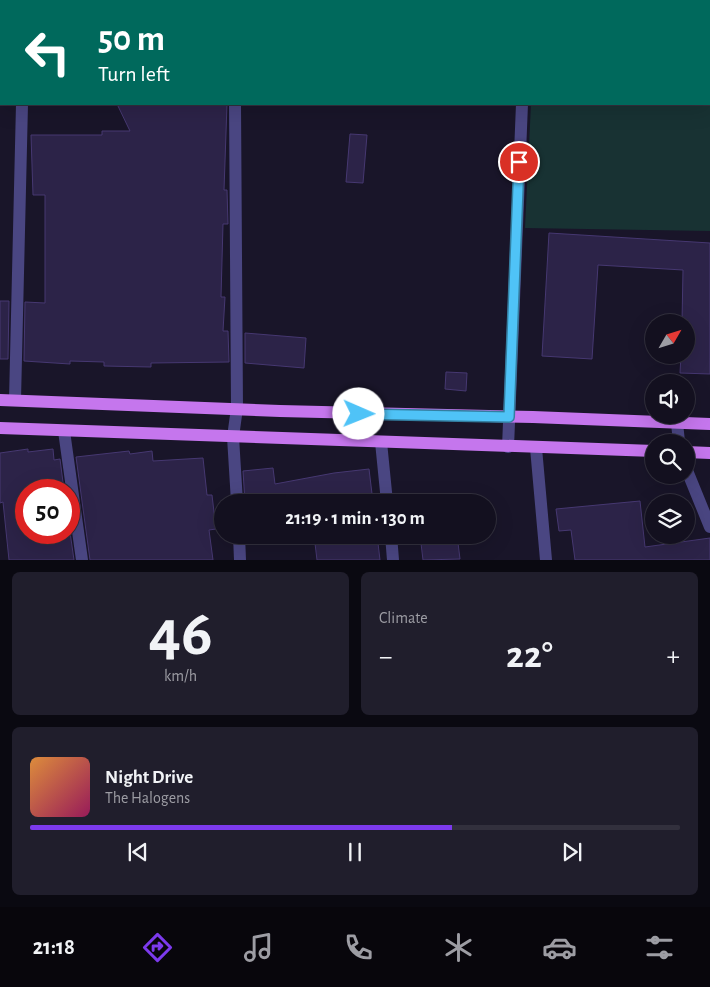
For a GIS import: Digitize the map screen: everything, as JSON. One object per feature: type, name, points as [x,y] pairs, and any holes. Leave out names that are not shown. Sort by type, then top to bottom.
[{"type":"main road","points":[[0,400],[237,408],[280,412],[645,422]]},
{"type":"main road","points":[[695,424],[710,424]]},
{"type":"main road","points":[[0,428],[233,438],[645,451]]},
{"type":"main road","points":[[695,452],[710,453]]},
{"type":"street","points":[[16,400],[22,105]]},
{"type":"street","points":[[235,105],[237,408],[233,438],[236,494]]},
{"type":"street","points":[[508,447],[522,105]]},
{"type":"street","points":[[64,431],[82,560]]},
{"type":"street","points":[[381,442],[386,494]]},
{"type":"street","points":[[536,448],[546,560]]},
{"type":"street","points":[[693,484],[710,526]]},
{"type":"street","points":[[239,544],[240,560]]},
{"type":"street","points":[[392,544],[394,560]]},
{"type":"green space","points":[[531,105],[710,105],[710,231],[525,228]]},
{"type":"building","points":[[117,105],[227,105],[224,190],[227,190],[228,224],[223,224],[221,297],[225,297],[223,331],[228,331],[229,362],[151,363],[151,367],[104,366],[104,362],[70,361],[70,364],[24,361],[25,302],[45,303],[45,195],[33,195],[31,135],[102,135],[102,131],[130,131]]},
{"type":"building","points":[[350,134],[367,135],[363,183],[346,182]]},
{"type":"building","points":[[549,233],[710,243],[710,374],[680,373],[680,364],[695,364],[695,314],[682,314],[683,270],[598,265],[592,359],[542,356]]},
{"type":"building","points":[[0,301],[9,301],[8,359],[0,359]]},
{"type":"building","points":[[245,333],[306,338],[304,368],[245,363]]},
{"type":"building","points":[[446,372],[467,373],[466,391],[445,389]]},
{"type":"building","points":[[28,449],[28,452],[53,449],[54,460],[60,459],[63,479],[15,479],[15,544],[72,544],[74,560],[9,560],[3,502],[0,503],[0,453]]},
{"type":"building","points":[[129,451],[130,454],[152,451],[153,461],[203,458],[207,495],[212,495],[214,512],[214,529],[209,530],[213,560],[90,560],[76,457]]},
{"type":"building","points":[[273,468],[275,484],[334,473],[369,469],[372,494],[244,494],[243,471]]},
{"type":"building","points":[[640,501],[645,547],[667,544],[695,544],[695,540],[710,538],[710,560],[575,560],[571,530],[559,531],[556,509]]},
{"type":"building","points":[[315,544],[378,544],[380,560],[317,560]]},
{"type":"building","points":[[421,544],[458,544],[460,559],[423,560]]},
{"type":"route","points":[[359,414],[509,417],[519,162]]}]
